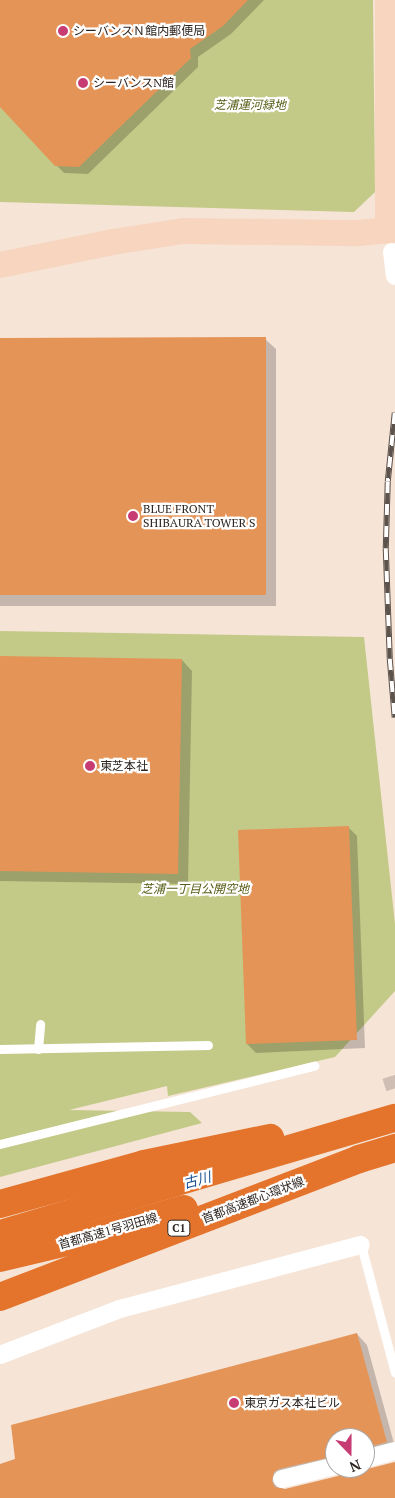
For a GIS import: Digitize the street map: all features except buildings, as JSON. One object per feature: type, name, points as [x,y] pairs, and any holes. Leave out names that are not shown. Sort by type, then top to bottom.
[{"type":"highway","points":[[0,1204],[100,1174],[187,1154],[395,1117]]},
{"type":"highway","points":[[0,1234],[395,1117]]},
{"type":"highway","name":"首都高速都心環状線","points":[[0,1298],[358,1159],[395,1148]]},
{"type":"highway","name":"首都高速1号羽田線","points":[[0,1258],[88,1237],[358,1159]]},
{"type":"street","points":[[388,0],[392,237],[395,276]]},
{"type":"street","points":[[0,265],[112,242],[183,232],[358,232],[392,237]]},
{"type":"street","points":[[0,1354],[120,1309],[362,1245]]},
{"type":"street","points":[[375,1456],[395,1451]]},
{"type":"street","points":[[282,1479],[325,1468]]},
{"type":"lane","points":[[38,1049],[40,1024]]},
{"type":"lane","points":[[0,1049],[208,1045]]},
{"type":"lane","points":[[0,1144],[314,1066]]},
{"type":"lane","points":[[362,1245],[395,1373]]},
{"type":"green space","name":"芝浦運河緑地","points":[[0,0],[373,0],[375,192],[354,212],[0,202]]},
{"type":"green space","name":"芝浦一丁目公開空地","points":[[0,631],[364,637],[395,924],[395,991],[335,1057],[168,1096],[167,1086],[69,1110],[190,1112],[202,1123],[0,1177]]},
{"type":"tunnel","points":[[391,1076],[395,1088]]},
{"type":"railway","points":[[395,413],[388,482],[386,549],[390,659],[395,718]]},
{"type":"place","name":"シーバンスＮ館内郵便局","points":[[63,31]]},
{"type":"place","name":"シーバンスN館","points":[[83,83]]},
{"type":"place","name":"BLUE FRONT SHIBAURA TOWER S","points":[[133,516]]},
{"type":"place","name":"東芝本社","points":[[90,766]]},
{"type":"place","name":"東京ガス本社ビル","points":[[234,1403]]},
{"type":"water label","name":"古川","points":[[197,1180]]}]
